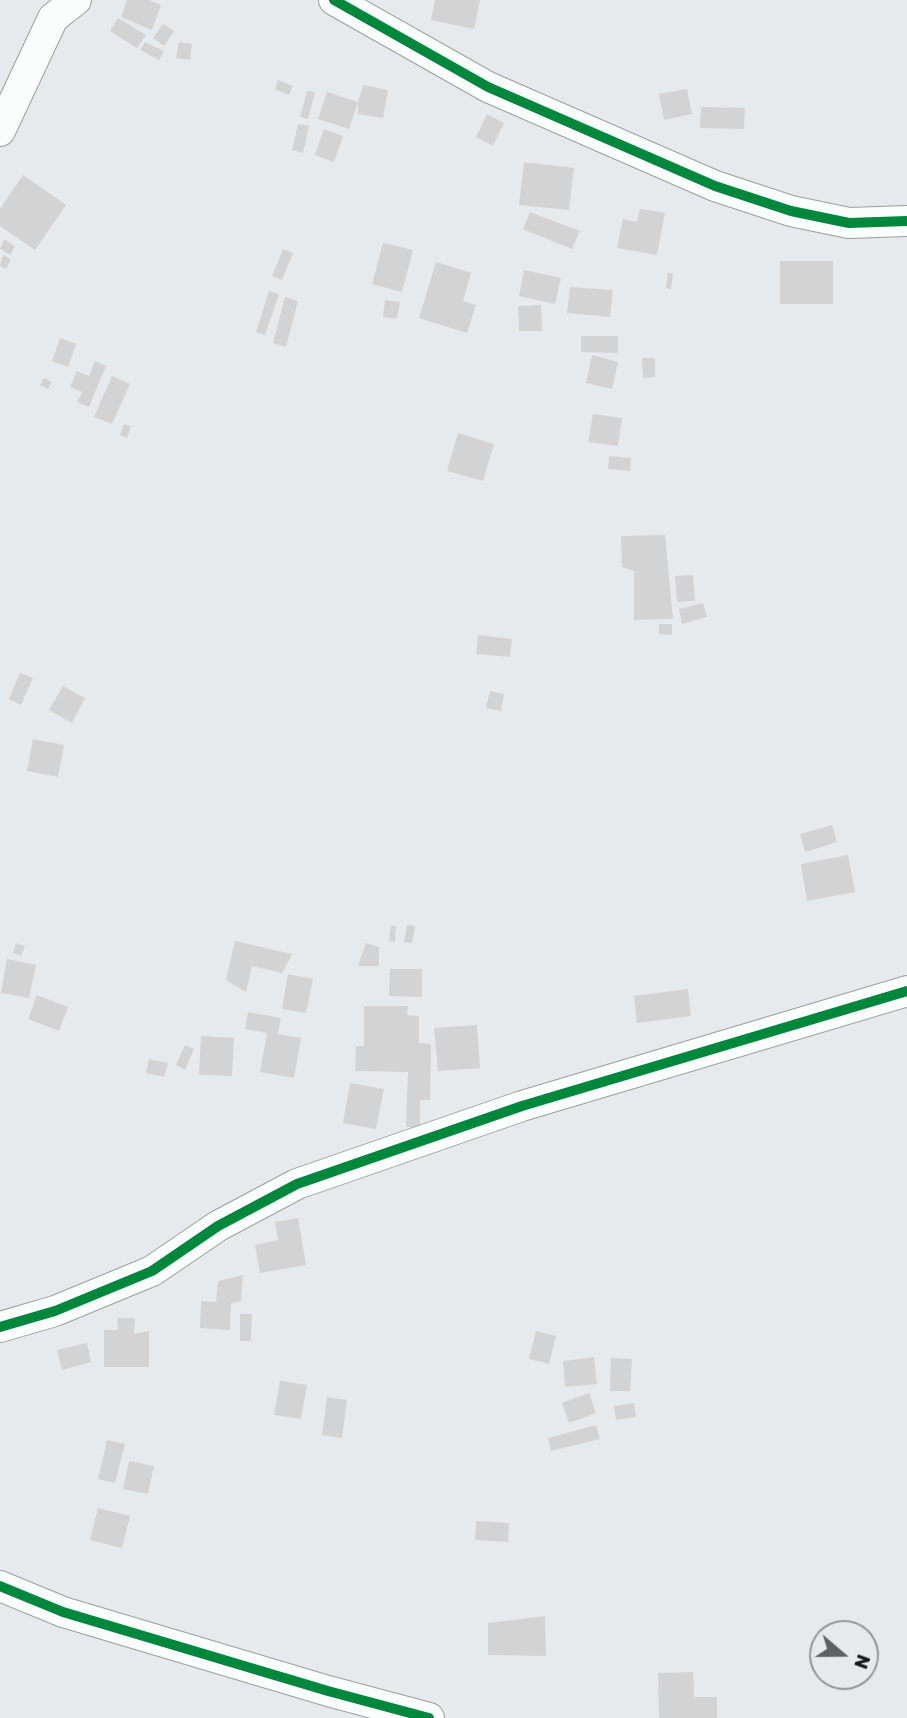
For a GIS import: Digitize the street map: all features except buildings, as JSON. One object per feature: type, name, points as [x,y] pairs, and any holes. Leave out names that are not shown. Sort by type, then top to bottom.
[{"type":"street","points":[[0,131],[53,18],[76,0]]},
{"type":"street","points":[[334,0],[488,87],[715,186],[791,211],[849,223],[907,221]]},
{"type":"street","points":[[0,1327],[55,1311],[152,1271],[218,1226],[297,1184],[522,1106],[907,991]]},
{"type":"street","points":[[0,1586],[62,1612],[429,1718]]},
{"type":"cycle path","points":[[334,0],[488,87],[715,186],[791,211],[849,223],[907,221]]},
{"type":"cycle path","points":[[0,1327],[55,1311],[152,1271],[218,1226],[297,1184],[522,1106],[907,991]]},
{"type":"cycle path","points":[[0,1586],[63,1612],[328,1691],[429,1718]]}]
